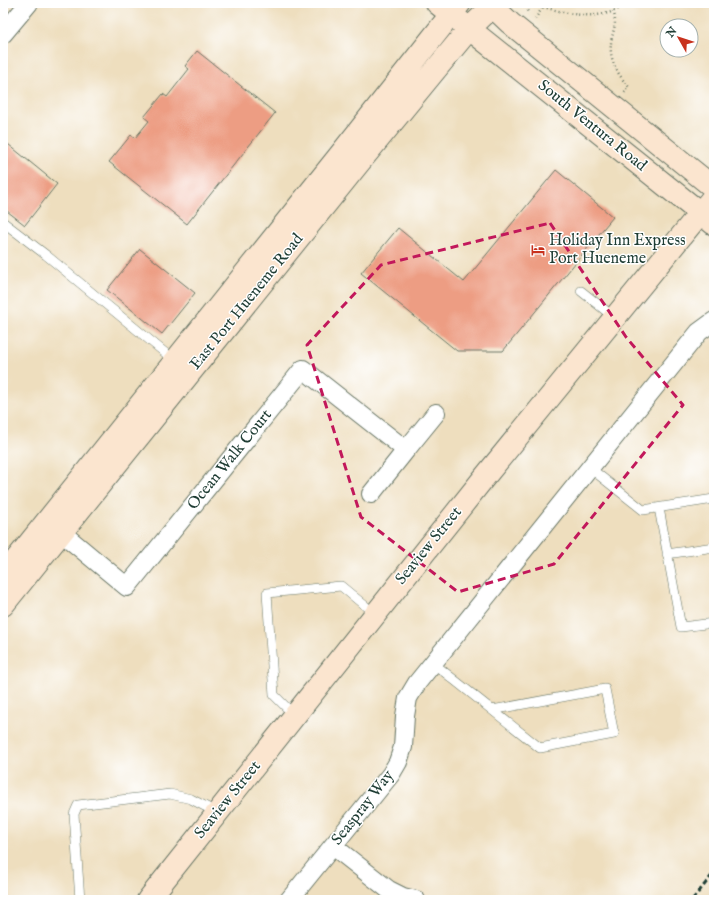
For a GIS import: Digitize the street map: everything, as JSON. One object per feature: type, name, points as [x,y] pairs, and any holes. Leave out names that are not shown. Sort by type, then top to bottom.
[{"type":"street","points":[[3,34],[29,3]]},
{"type":"street","name":"East Port Hueneme Road","points":[[3,576],[358,164],[469,29],[492,4]]},
{"type":"street","name":"South Ventura Road","points":[[492,4],[510,23],[714,188]]},
{"type":"street","name":"East Port Hueneme Road","points":[[3,605],[62,533],[295,212],[449,7]]},
{"type":"street","name":"South Ventura Road","points":[[449,7],[469,29],[488,42],[707,218]]},
{"type":"street","name":"Seaview Street","points":[[148,900],[478,485],[615,318],[707,218],[714,196]]},
{"type":"street","name":"Seaspray Way","points":[[289,900],[391,774],[398,762],[403,747],[408,698],[417,683],[699,332],[714,321]]},
{"type":"street","name":"Ocean Walk Court","points":[[62,533],[127,587],[303,369],[406,450]]},
{"type":"street","points":[[370,494],[436,413]]},
{"type":"street","points":[[333,846],[387,895],[403,896],[416,900]]},
{"type":"lane","points":[[3,222],[46,255],[182,367]]},
{"type":"lane","points":[[581,291],[615,318]]},
{"type":"lane","points":[[590,468],[643,510],[714,499]]},
{"type":"lane","points":[[659,508],[681,628],[714,623]]},
{"type":"lane","points":[[667,554],[714,547]]},
{"type":"lane","points":[[295,716],[274,695],[266,593],[340,586],[375,614]]},
{"type":"lane","points":[[433,663],[492,710],[540,748],[614,734],[605,689],[492,710]]},
{"type":"lane","points":[[80,900],[74,814],[78,805],[170,794],[191,799],[218,813]]},
{"type":"path","points":[[520,4],[525,6],[525,3]]},
{"type":"path","points":[[535,20],[543,7],[542,3]]},
{"type":"path","points":[[612,3],[615,20],[611,43],[611,55],[615,67],[628,88],[613,107]]},
{"type":"path","points":[[543,7],[581,15],[594,15],[613,11],[631,3]]},
{"type":"highlighted area","points":[[550,223],[626,337],[683,405],[554,564],[458,592],[361,517],[307,345],[381,265]]},
{"type":"building","points":[[197,51],[275,113],[187,224],[109,162],[131,135],[135,138],[149,121],[144,117],[163,94],[167,97],[189,69],[185,66]]},
{"type":"building","points":[[3,140],[57,184],[25,225],[3,208]]},
{"type":"building","name":"Holiday Inn Express Port Hueneme","points":[[556,170],[613,217],[503,351],[457,351],[361,273],[398,228],[464,282]]},
{"type":"building","points":[[140,249],[195,293],[162,334],[107,290]]},
{"type":"railway","points":[[692,900],[714,873]]},
{"type":"place","name":"Holiday Inn Express Port Hueneme","points":[[538,250]]}]
